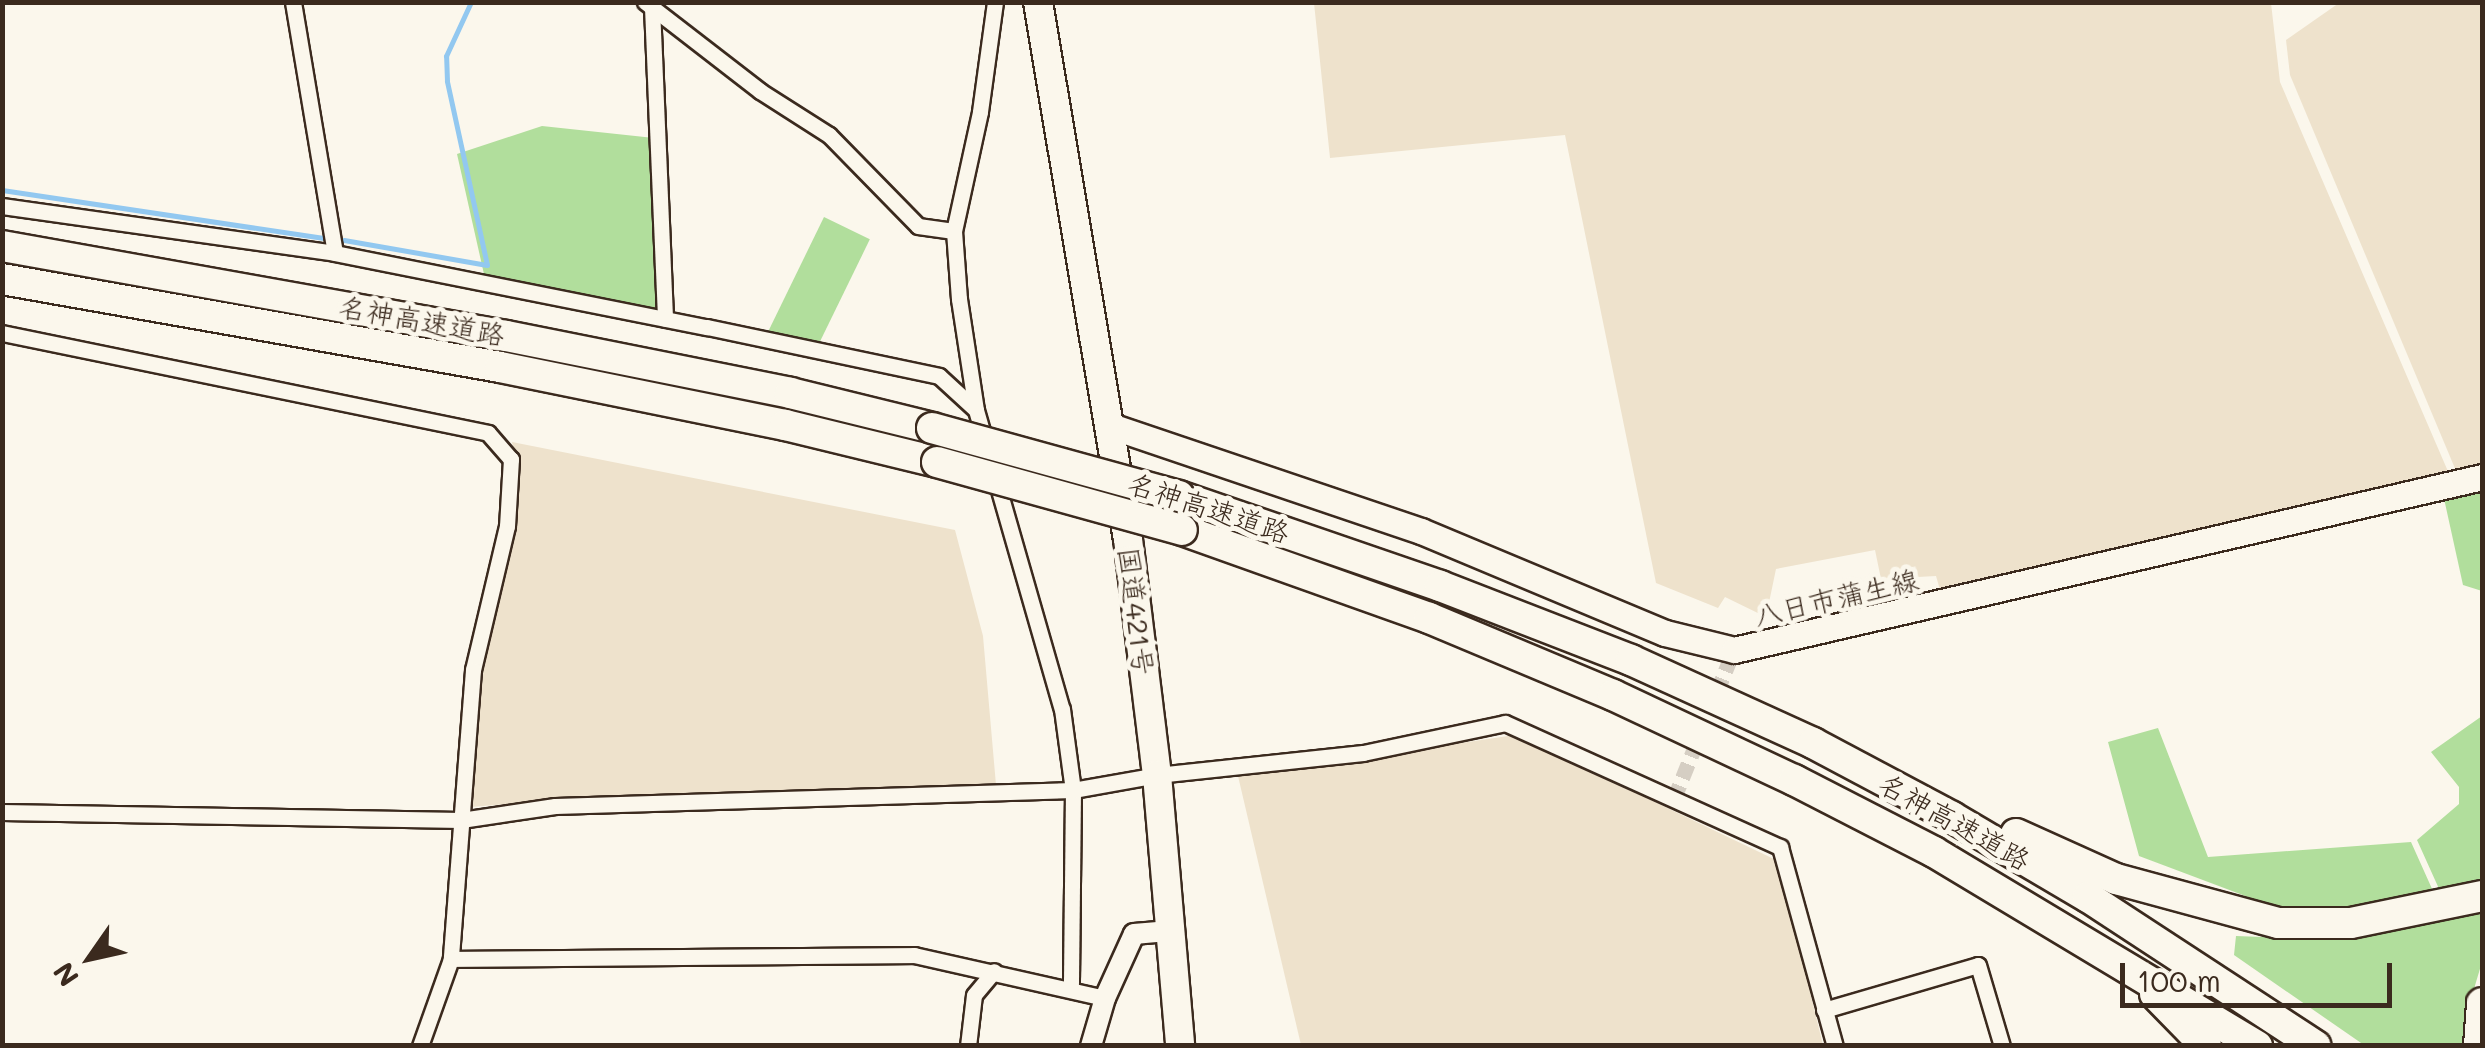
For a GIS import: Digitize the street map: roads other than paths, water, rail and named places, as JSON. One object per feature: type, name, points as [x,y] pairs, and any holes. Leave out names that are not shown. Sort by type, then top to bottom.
[{"type":"highway","name":"国道421号","points":[[1038,2],[1128,540],[1157,775],[1180,1046]]},
{"type":"highway","name":"名神高速道路","points":[[2,246],[506,336],[790,394],[932,428],[1178,496],[1440,586],[1631,660],[1813,743],[1952,817],[2088,897],[2316,1046]]},
{"type":"highway","name":"名神高速道路","points":[[2,278],[500,367],[785,425],[937,462],[1182,530],[1429,618],[1629,703],[1934,852],[2113,955],[2258,1046]]},
{"type":"highway","points":[[1631,660],[1817,734],[2030,842],[2116,879],[2200,904],[2278,923],[2351,923],[2482,896]]},
{"type":"highway","points":[[2113,955],[2206,1046]]},
{"type":"highway","points":[[2479,1046],[2482,1003]]},
{"type":"main road","name":"八日市蒲生線","points":[[1108,425],[1178,445],[1422,531],[1665,632],[1734,650],[2482,477]]},
{"type":"street","points":[[293,2],[335,253]]},
{"type":"street","points":[[995,2],[980,112],[954,231],[976,410],[1062,709],[1072,790],[1071,987]]},
{"type":"street","points":[[648,5],[665,319]]},
{"type":"street","points":[[648,5],[760,91],[829,134],[918,226],[954,231]]},
{"type":"street","points":[[2,206],[335,253],[938,376],[976,410]]},
{"type":"street","points":[[2,333],[488,433],[511,459],[508,526],[472,670],[451,958],[420,1046]]},
{"type":"street","points":[[2,812],[461,820],[556,806],[1072,790],[1157,775],[1363,752],[1504,723],[1780,847],[1834,1046]]},
{"type":"street","points":[[1091,1046],[1105,998],[1134,934],[1170,931]]},
{"type":"street","points":[[451,958],[914,955],[1071,987],[1105,998]]},
{"type":"street","points":[[1824,1010],[1978,965],[2002,1046]]},
{"type":"street","points":[[968,1046],[974,995],[994,972]]},
{"type":"waterway","points":[[344,240],[487,265],[447,81],[446,56],[471,2]]},
{"type":"waterway","points":[[2,190],[325,238]]},
{"type":"tunnel","points":[[1674,799],[1734,650]]}]
